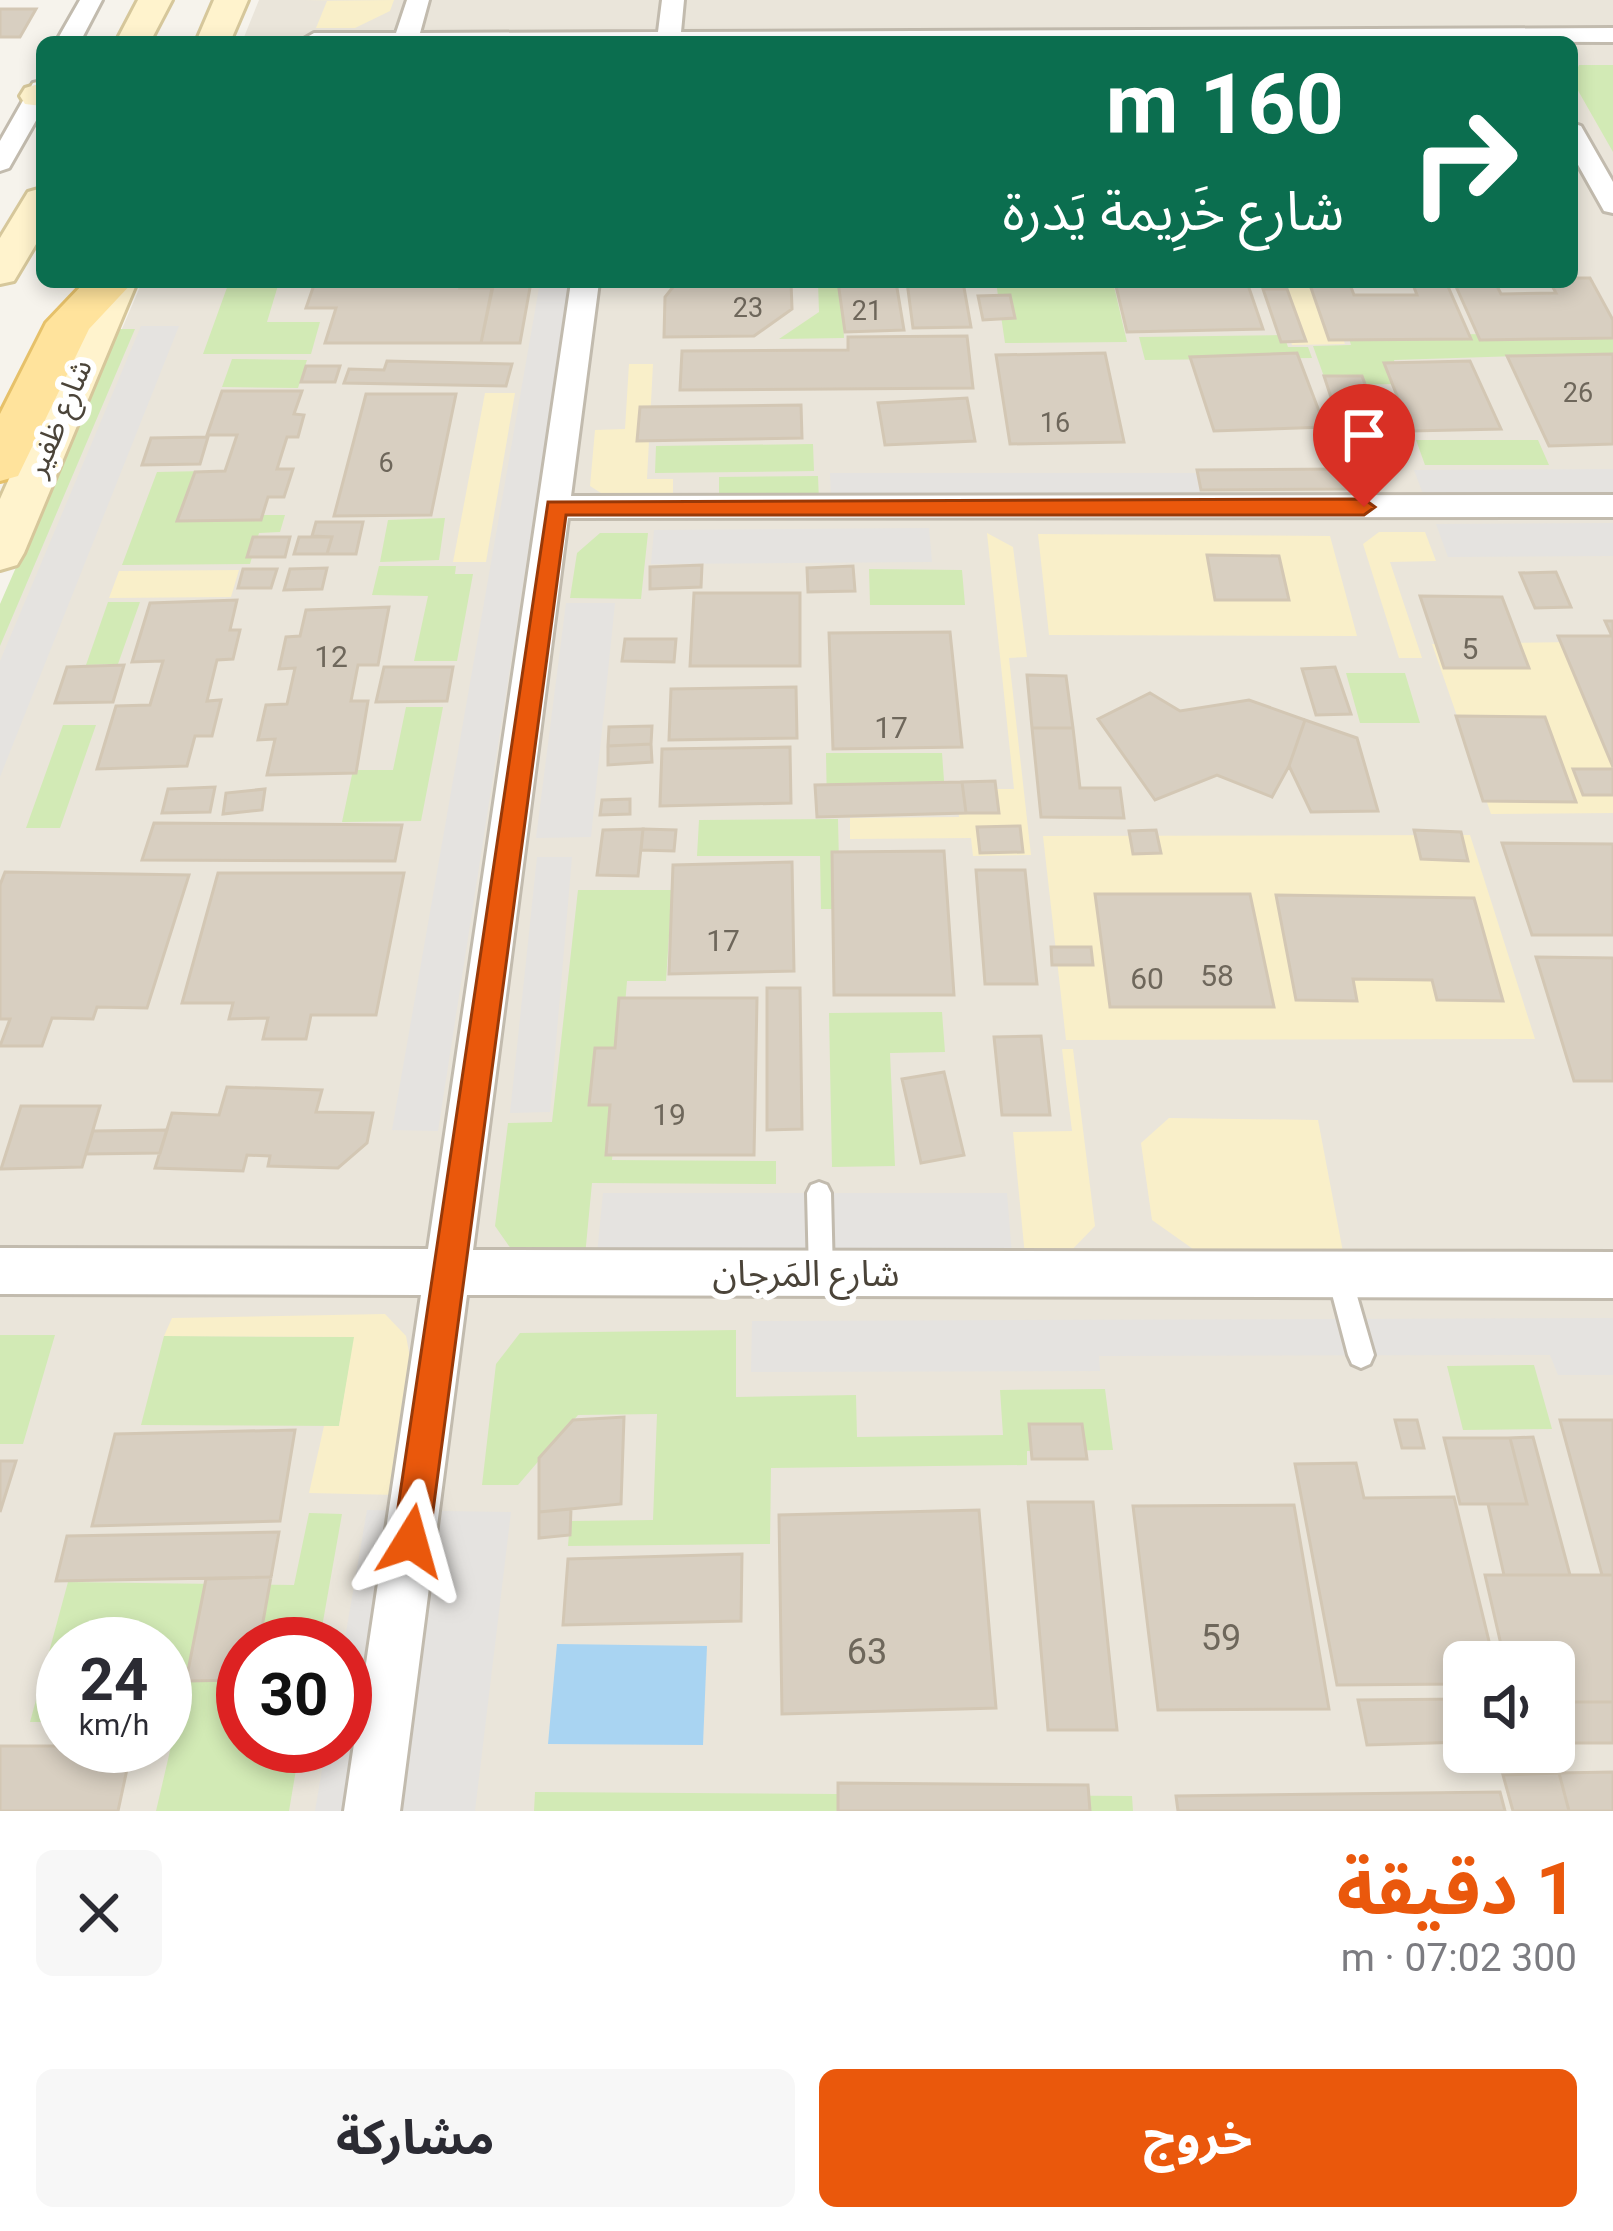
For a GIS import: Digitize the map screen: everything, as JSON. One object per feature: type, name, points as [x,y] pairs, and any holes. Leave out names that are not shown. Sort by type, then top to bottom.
[{"type":"main road","points":[[136,36],[155,0]]},
{"type":"main road","points":[[216,36],[231,0]]},
{"type":"main road","points":[[0,272],[36,210]]},
{"type":"main road","points":[[0,464],[69,323],[107,288]]},
{"type":"main road","name":"شارع ظفير","points":[[0,553],[111,288]]},
{"type":"street","points":[[71,36],[91,0]]},
{"type":"street","points":[[407,36],[418,0]]},
{"type":"street","points":[[669,36],[673,0]]},
{"type":"street","points":[[1504,8],[1519,36]]},
{"type":"street","points":[[1578,37],[1613,35]]},
{"type":"street","points":[[0,163],[36,99]]},
{"type":"street","points":[[1578,142],[1612,204]]},
{"type":"street","points":[[1578,203],[1612,204]]},
{"type":"street","points":[[372,1811],[584,288]]},
{"type":"street","points":[[556,508],[1613,506]]},
{"type":"street","name":"شارع المَرجان","points":[[0,1271],[1613,1275]]},
{"type":"lane","points":[[819,1193],[821,1274]]},
{"type":"lane","points":[[1339,1275],[1361,1355]]},
{"type":"shaded area","points":[[259,0],[1613,0],[1613,1811],[0,1811],[0,614],[139,288],[1578,288],[1578,36],[244,36]]},
{"type":"shaded area","points":[[539,288],[569,288],[438,1131],[392,1130]]},
{"type":"shaded area","points":[[141,326],[179,326],[0,777],[0,661]]},
{"type":"shaded area","points":[[1613,469],[1613,500],[1426,502],[1414,470]]},
{"type":"shaded area","points":[[830,473],[1196,473],[1202,499],[831,500]]},
{"type":"shaded area","points":[[1613,523],[1613,556],[1448,557],[1436,524]]},
{"type":"shaded area","points":[[929,528],[932,562],[651,564],[654,530]]},
{"type":"shaded area","points":[[566,603],[615,603],[591,837],[536,838]]},
{"type":"shaded area","points":[[537,857],[572,857],[550,1112],[510,1113]]},
{"type":"shaded area","points":[[603,1193],[1007,1193],[1012,1255],[597,1254]]},
{"type":"shaded area","points":[[1613,1318],[1613,1375],[1558,1375],[1550,1355],[1099,1356],[1100,1371],[751,1372],[752,1321]]},
{"type":"shaded area","points":[[367,1510],[511,1512],[475,1811],[315,1811],[321,1773],[372,1773],[372,1617],[349,1617]]},
{"type":"green space","points":[[1613,65],[1613,152],[1578,91],[1578,67]]},
{"type":"green space","points":[[227,288],[277,288],[267,322],[320,322],[311,354],[203,354]]},
{"type":"green space","points":[[818,288],[841,288],[844,338],[779,339],[819,312]]},
{"type":"green space","points":[[997,288],[1114,288],[1127,342],[1005,343]]},
{"type":"green space","points":[[120,329],[135,329],[0,646],[0,604]]},
{"type":"green space","points":[[1284,335],[1288,347],[1308,347],[1312,358],[1145,360],[1139,337]]},
{"type":"green space","points":[[1348,335],[1613,337],[1613,353],[1394,360],[1402,384],[1327,385],[1313,346],[1351,345]]},
{"type":"green space","points":[[232,359],[307,360],[298,388],[222,387]]},
{"type":"green space","points":[[1416,440],[1538,440],[1549,465],[1425,465]]},
{"type":"green space","points":[[813,444],[814,471],[655,473],[656,446]]},
{"type":"green space","points":[[204,471],[190,515],[285,515],[280,532],[259,533],[250,564],[122,565],[157,472]]},
{"type":"green space","points":[[818,476],[819,501],[719,502],[719,477]]},
{"type":"green space","points":[[445,518],[439,560],[380,562],[388,520]]},
{"type":"green space","points":[[600,533],[648,533],[641,599],[570,598],[577,553]]},
{"type":"green space","points":[[379,566],[456,566],[455,574],[473,574],[457,661],[414,661],[428,596],[372,595]]},
{"type":"green space","points":[[869,569],[962,570],[965,605],[870,605]]},
{"type":"green space","points":[[108,602],[140,602],[118,664],[86,665]]},
{"type":"green space","points":[[1346,673],[1405,673],[1420,723],[1360,723]]},
{"type":"green space","points":[[406,707],[443,707],[421,821],[342,822],[353,770],[393,770]]},
{"type":"green space","points":[[63,725],[96,725],[60,828],[26,828]]},
{"type":"green space","points":[[826,753],[942,753],[946,808],[827,808]]},
{"type":"green space","points":[[838,819],[840,909],[821,909],[820,856],[697,856],[699,820]]},
{"type":"green space","points":[[578,890],[672,890],[666,981],[627,981],[612,1160],[776,1161],[776,1184],[592,1183],[585,1256],[516,1256],[495,1226],[508,1123],[552,1122]]},
{"type":"green space","points":[[942,1012],[945,1052],[890,1053],[895,1166],[832,1167],[829,1013]]},
{"type":"green space","points":[[736,1330],[736,1397],[856,1395],[857,1437],[1003,1435],[1000,1390],[1105,1389],[1113,1450],[1027,1451],[1027,1465],[771,1468],[770,1544],[568,1546],[570,1521],[653,1520],[657,1414],[578,1415],[518,1485],[482,1485],[496,1364],[520,1333]]},
{"type":"green space","points":[[0,1335],[55,1335],[23,1444],[0,1444]]},
{"type":"green space","points":[[164,1336],[355,1337],[339,1426],[141,1425]]},
{"type":"green space","points":[[1534,1365],[1552,1429],[1463,1430],[1447,1366]]},
{"type":"green space","points":[[309,1513],[342,1514],[324,1617],[216,1617],[216,1773],[295,1773],[289,1811],[156,1811],[165,1773],[192,1773],[192,1617],[58,1617],[68,1582],[294,1585]]},
{"type":"green space","points":[[535,1792],[1132,1796],[1133,1811],[534,1811]]},
{"type":"sand","points":[[394,0],[390,11],[355,28],[316,28],[327,1],[304,1]]},
{"type":"sand","points":[[1272,288],[1323,288],[1345,344],[1292,345]]},
{"type":"sand","points":[[629,364],[653,364],[647,479],[673,479],[673,501],[615,502],[590,486],[595,430],[625,429]]},
{"type":"sand","points":[[485,393],[515,393],[486,562],[453,562]]},
{"type":"sand","points":[[1379,532],[1425,532],[1436,561],[1390,562],[1422,658],[1399,658],[1363,544]]},
{"type":"sand","points":[[987,533],[1013,547],[1027,657],[1009,658],[1031,855],[973,856],[971,838],[850,839],[850,818],[959,817],[957,789],[1014,789]]},
{"type":"sand","points":[[1038,534],[1330,536],[1357,636],[1049,635]]},
{"type":"sand","points":[[239,570],[231,597],[109,598],[119,571]]},
{"type":"sand","points":[[1571,642],[1613,744],[1613,813],[1491,814],[1432,644]]},
{"type":"sand","points":[[1470,835],[1535,1039],[1066,1040],[1043,836]]},
{"type":"sand","points":[[1062,1049],[1073,1049],[1095,1226],[1065,1257],[1025,1256],[1013,1132],[1072,1131]]},
{"type":"sand","points":[[1169,1118],[1318,1120],[1343,1252],[1193,1249],[1152,1220],[1141,1143]]},
{"type":"sand","points":[[385,1314],[406,1336],[414,1379],[399,1495],[309,1493],[324,1426],[339,1426],[354,1337],[164,1336],[172,1318]]},
{"type":"water","points":[[557,1644],[707,1646],[703,1745],[548,1744]]},
{"type":"building","points":[[0,9],[36,9],[20,37],[0,37]]},
{"type":"building","points":[[1578,278],[1590,278],[1613,320],[1613,338],[1480,340],[1457,288],[1498,288],[1501,294],[1556,293],[1553,288],[1578,288]]},
{"type":"building","points":[[313,288],[492,288],[481,343],[325,343],[336,308],[306,308]]},
{"type":"building","points":[[493,288],[530,288],[520,343],[481,343]]},
{"type":"building","points":[[672,288],[791,288],[792,309],[754,336],[664,337],[665,297]]},
{"type":"building","points":[[839,288],[897,288],[904,330],[845,332]]},
{"type":"building","points":[[908,288],[964,288],[971,327],[913,328]]},
{"type":"building","points":[[1116,288],[1249,288],[1263,329],[1127,332]]},
{"type":"building","points":[[1311,288],[1351,288],[1354,295],[1417,295],[1414,288],[1449,288],[1471,339],[1329,340]]},
{"type":"building","points":[[1263,289],[1287,289],[1306,341],[1281,342]]},
{"type":"building","points":[[1010,295],[1015,318],[983,320],[978,296]]},
{"type":"building","points":[[967,336],[973,388],[680,390],[682,351],[848,350],[848,337]]},
{"type":"building","points":[[1105,353],[1124,442],[1010,444],[996,355]]},
{"type":"building","points":[[1297,353],[1325,427],[1214,431],[1190,357]]},
{"type":"building","points":[[1613,354],[1613,444],[1549,446],[1507,356]]},
{"type":"building","points":[[387,361],[512,364],[506,386],[344,383],[349,369],[384,370]]},
{"type":"building","points":[[1470,361],[1501,429],[1411,431],[1384,363]]},
{"type":"building","points":[[306,366],[340,366],[335,382],[301,382]]},
{"type":"building","points":[[1324,376],[1362,376],[1389,448],[1348,449]]},
{"type":"building","points":[[222,391],[302,391],[294,414],[304,415],[298,437],[287,437],[277,469],[293,469],[284,497],[268,497],[261,520],[177,521],[195,472],[225,471],[237,435],[207,435]]},
{"type":"building","points":[[366,394],[456,394],[431,515],[334,516]]},
{"type":"building","points":[[967,398],[975,441],[885,445],[878,403]]},
{"type":"building","points":[[801,405],[802,438],[637,441],[640,407]]},
{"type":"building","points":[[208,437],[200,464],[142,465],[151,438]]},
{"type":"building","points":[[1342,469],[1349,489],[1201,490],[1197,470]]},
{"type":"building","points":[[316,522],[363,522],[356,554],[327,554],[332,537],[312,536]]},
{"type":"building","points":[[253,537],[290,537],[285,557],[247,557]]},
{"type":"building","points":[[299,537],[332,537],[327,554],[294,554]]},
{"type":"building","points":[[1207,555],[1279,556],[1289,600],[1215,600]]},
{"type":"building","points":[[702,565],[701,587],[650,589],[650,567]]},
{"type":"building","points":[[853,566],[855,591],[808,592],[807,568]]},
{"type":"building","points":[[327,568],[322,589],[284,590],[290,569]]},
{"type":"building","points":[[243,569],[277,569],[271,588],[238,588]]},
{"type":"building","points":[[1556,572],[1571,607],[1535,608],[1520,573]]},
{"type":"building","points":[[694,593],[800,593],[800,666],[690,666]]},
{"type":"building","points":[[1420,596],[1502,597],[1529,668],[1444,668]]},
{"type":"building","points":[[237,600],[230,630],[240,630],[233,659],[217,660],[207,701],[221,700],[212,736],[195,736],[187,766],[97,769],[116,706],[150,705],[163,661],[132,662],[150,603]]},
{"type":"building","points":[[389,607],[378,665],[358,665],[351,701],[368,701],[356,773],[267,775],[275,739],[258,740],[266,705],[287,704],[295,668],[279,669],[286,637],[300,636],[306,610]]},
{"type":"building","points":[[1605,621],[1613,621],[1613,767],[1558,636],[1612,636]]},
{"type":"building","points":[[950,632],[962,747],[833,749],[829,633]]},
{"type":"building","points":[[625,639],[676,639],[674,662],[622,661]]},
{"type":"building","points":[[124,665],[113,702],[55,703],[67,667]]},
{"type":"building","points":[[384,667],[453,667],[447,701],[376,702]]},
{"type":"building","points":[[1335,667],[1351,714],[1316,715],[1302,669]]},
{"type":"building","points":[[1027,675],[1066,676],[1073,728],[1032,728]]},
{"type":"building","points":[[796,687],[797,738],[669,740],[671,689]]},
{"type":"building","points":[[1150,693],[1180,711],[1249,700],[1305,720],[1272,797],[1217,775],[1155,800],[1098,719]]},
{"type":"building","points":[[1456,716],[1545,717],[1576,802],[1483,801]]},
{"type":"building","points":[[1305,720],[1357,738],[1378,811],[1311,812],[1289,766]]},
{"type":"building","points":[[652,726],[651,744],[608,746],[609,727]]},
{"type":"building","points":[[1032,728],[1073,728],[1080,788],[1120,788],[1124,818],[1041,817]]},
{"type":"building","points":[[651,744],[652,762],[608,765],[608,746]]},
{"type":"building","points":[[790,747],[791,803],[660,806],[662,749]]},
{"type":"building","points":[[1573,769],[1613,769],[1613,795],[1583,795]]},
{"type":"building","points":[[995,781],[999,813],[966,813],[962,782]]},
{"type":"building","points":[[962,782],[966,813],[817,817],[815,785]]},
{"type":"building","points":[[215,787],[210,812],[162,813],[168,789]]},
{"type":"building","points":[[265,789],[262,810],[223,814],[226,793]]},
{"type":"building","points":[[630,799],[630,814],[600,815],[602,800]]},
{"type":"building","points":[[154,823],[402,825],[395,861],[142,860]]},
{"type":"building","points":[[1020,826],[1023,852],[980,853],[977,827]]},
{"type":"building","points":[[643,829],[676,830],[674,851],[641,850]]},
{"type":"building","points":[[643,829],[638,876],[597,875],[603,830]]},
{"type":"building","points":[[1156,830],[1161,853],[1133,854],[1129,831]]},
{"type":"building","points":[[1414,830],[1461,832],[1468,861],[1421,859]]},
{"type":"building","points":[[1502,843],[1613,844],[1613,935],[1532,935]]},
{"type":"building","points":[[944,851],[954,995],[834,995],[832,852]]},
{"type":"building","points":[[792,862],[794,971],[669,974],[673,865]]},
{"type":"building","points":[[976,870],[1025,870],[1037,984],[985,984]]},
{"type":"building","points":[[5,872],[189,875],[147,1008],[97,1007],[93,1019],[52,1018],[42,1046],[0,1046],[10,1019],[0,1019],[0,885]]},
{"type":"building","points":[[218,873],[404,873],[376,1015],[311,1015],[306,1039],[263,1039],[268,1018],[229,1019],[233,1003],[182,1003]]},
{"type":"building","points":[[1095,894],[1250,894],[1274,1007],[1110,1007]]},
{"type":"building","points":[[1276,895],[1474,898],[1503,1001],[1437,1000],[1432,980],[1353,979],[1357,1001],[1296,1000]]},
{"type":"building","points":[[1051,947],[1091,947],[1093,965],[1052,965]]},
{"type":"building","points":[[1536,957],[1613,958],[1613,1081],[1574,1081]]},
{"type":"building","points":[[767,988],[800,988],[802,1129],[767,1130]]},
{"type":"building","points":[[619,998],[757,998],[754,1155],[606,1155],[610,1105],[589,1105],[595,1048],[615,1048]]},
{"type":"building","points":[[1041,1036],[1050,1115],[1002,1115],[994,1037]]},
{"type":"building","points":[[944,1072],[964,1155],[921,1163],[902,1079]]},
{"type":"building","points":[[227,1087],[322,1090],[316,1112],[373,1113],[367,1143],[338,1168],[268,1166],[270,1156],[247,1155],[243,1171],[155,1168],[172,1113],[219,1115]]},
{"type":"building","points":[[21,1106],[100,1106],[82,1167],[1,1169]]},
{"type":"building","points":[[167,1130],[160,1153],[86,1154],[93,1131]]},
{"type":"building","points":[[624,1417],[621,1504],[539,1512],[539,1458],[573,1420]]},
{"type":"building","points":[[1395,1420],[1417,1420],[1424,1448],[1402,1448]]},
{"type":"building","points":[[1560,1420],[1613,1420],[1613,1575],[1602,1575]]},
{"type":"building","points":[[1029,1424],[1082,1424],[1087,1459],[1032,1459]]},
{"type":"building","points":[[295,1430],[280,1521],[92,1526],[115,1434]]},
{"type":"building","points":[[1533,1437],[1570,1575],[1504,1575],[1488,1504],[1527,1504],[1510,1438]]},
{"type":"building","points":[[1444,1438],[1510,1438],[1527,1504],[1460,1504]]},
{"type":"building","points":[[0,1461],[16,1461],[0,1512]]},
{"type":"building","points":[[1356,1463],[1364,1498],[1454,1497],[1489,1641],[1443,1641],[1443,1684],[1337,1685],[1295,1464]]},
{"type":"building","points":[[1028,1502],[1093,1502],[1117,1730],[1048,1730]]},
{"type":"building","points":[[1294,1505],[1329,1709],[1158,1710],[1133,1506]]},
{"type":"building","points":[[571,1509],[570,1535],[539,1538],[539,1512]]},
{"type":"building","points":[[979,1510],[996,1708],[782,1714],[779,1515]]},
{"type":"building","points":[[279,1532],[271,1577],[56,1581],[67,1536]]},
{"type":"building","points":[[742,1554],[741,1621],[563,1625],[568,1559]]},
{"type":"building","points":[[1485,1575],[1613,1575],[1613,1702],[1575,1702],[1575,1641],[1500,1641]]},
{"type":"building","points":[[271,1577],[264,1617],[216,1617],[216,1680],[192,1681],[192,1650],[206,1579]]},
{"type":"building","points":[[1443,1699],[1443,1743],[1367,1745],[1358,1700]]},
{"type":"building","points":[[1575,1702],[1613,1702],[1613,1743],[1575,1743]]},
{"type":"building","points":[[0,1746],[36,1746],[36,1773],[126,1773],[118,1811],[0,1811]]},
{"type":"building","points":[[1613,1772],[1613,1811],[1569,1811],[1559,1773]]},
{"type":"building","points":[[1559,1773],[1569,1811],[1513,1811],[1503,1775]]},
{"type":"building","points":[[838,1783],[1088,1785],[1090,1811],[838,1811]]},
{"type":"building","points":[[1500,1792],[1505,1811],[1178,1811],[1176,1796]]},
{"type":"route","points":[[411,1541],[556,508],[1364,507]]}]
